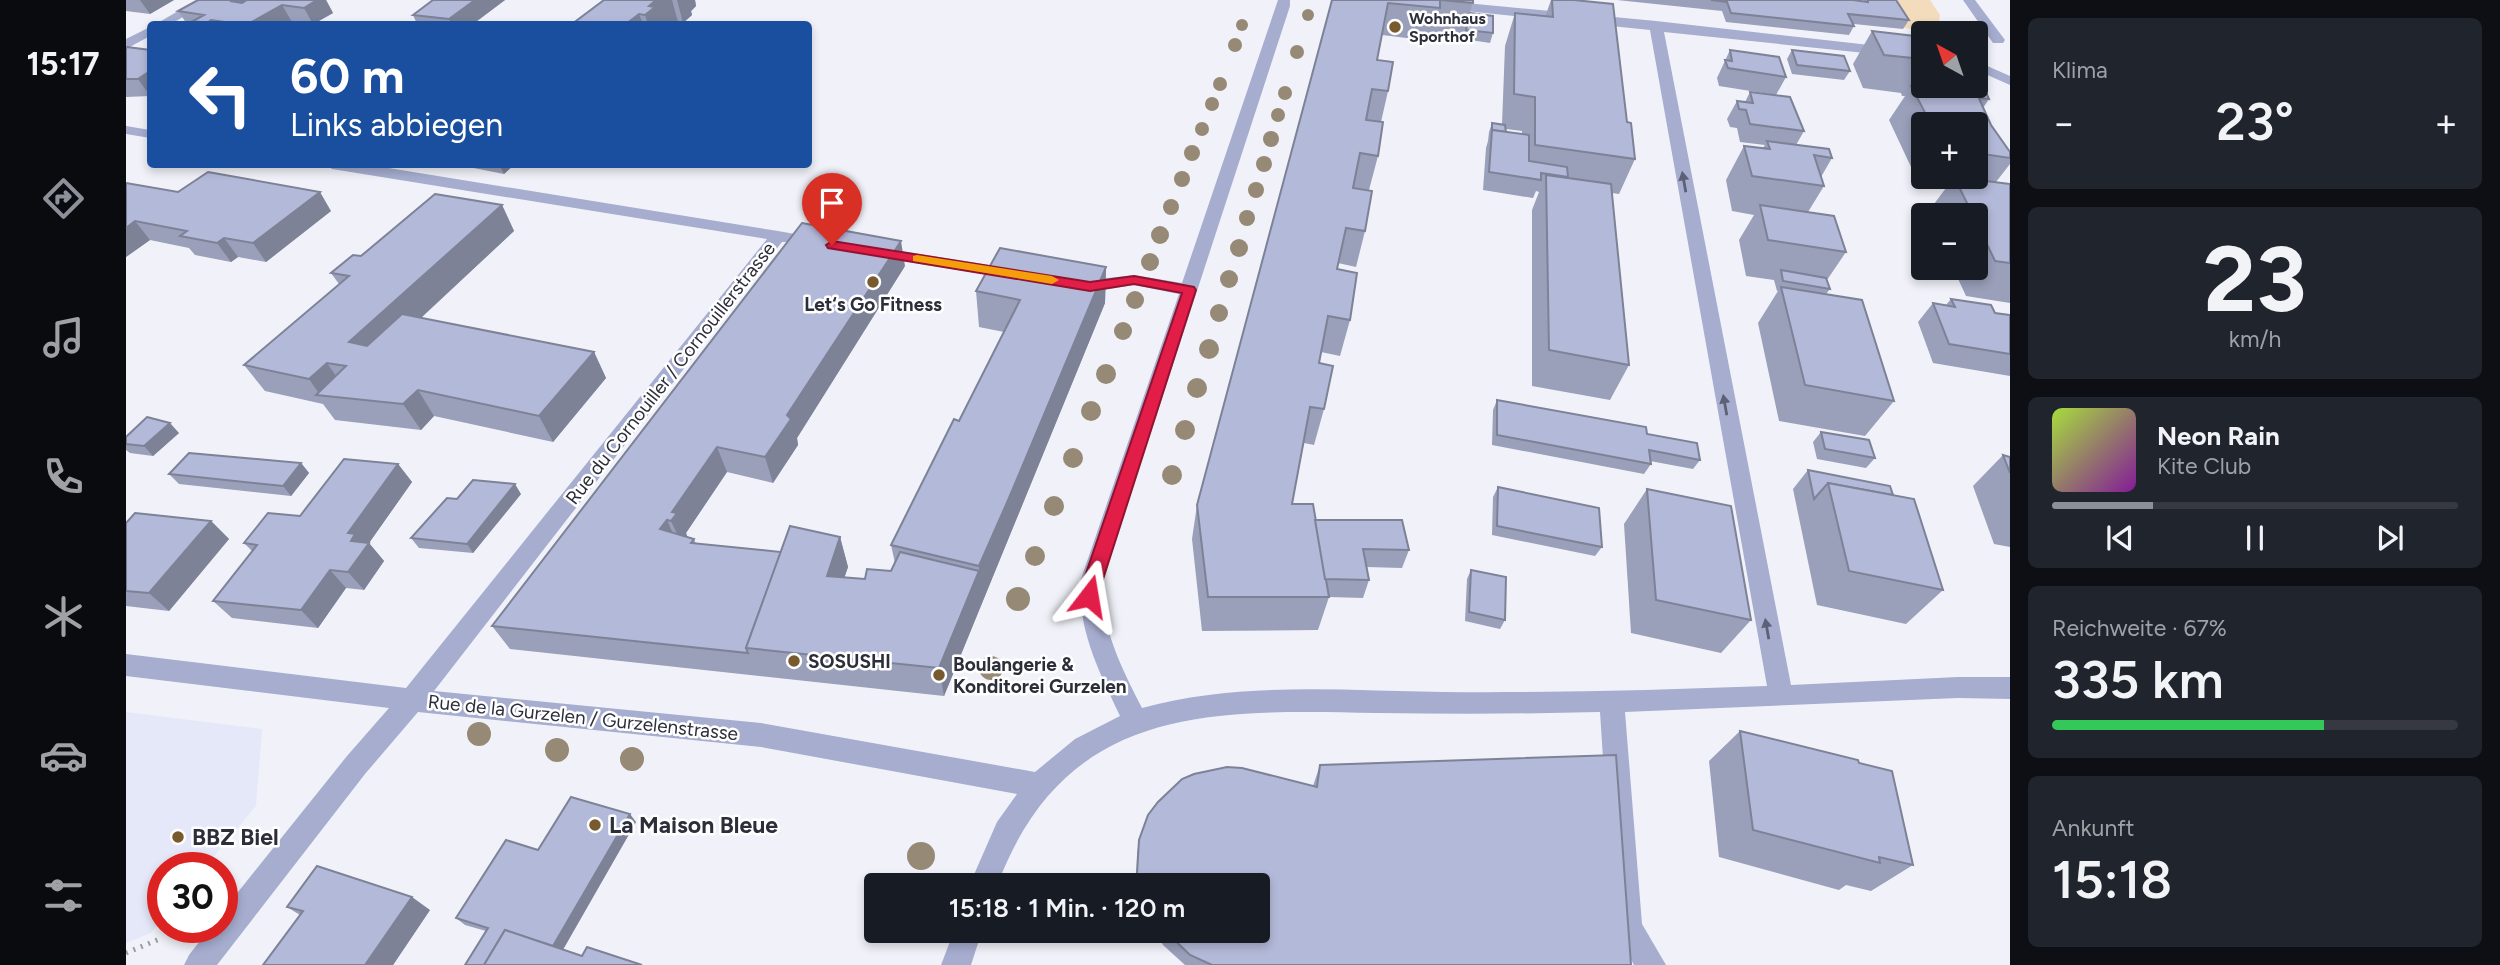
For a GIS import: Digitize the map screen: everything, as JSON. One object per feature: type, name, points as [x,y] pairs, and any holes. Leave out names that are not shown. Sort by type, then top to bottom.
[{"type":"street","points":[[168,21],[206,0]]},
{"type":"street","points":[[1135,721],[1100,645],[1089,596],[1092,579],[1284,0]]},
{"type":"street","points":[[1398,0],[1911,54]]},
{"type":"street","points":[[1969,0],[1997,40]]},
{"type":"street","points":[[1656,25],[1781,696]]},
{"type":"street","points":[[126,45],[147,33]]},
{"type":"street","points":[[1988,70],[2010,80]]},
{"type":"street","points":[[126,130],[147,134]]},
{"type":"street","name":"Rue du Cornouiller / Cornouillerstrasse","points":[[199,965],[778,236],[355,168]]},
{"type":"street","points":[[401,176],[411,168]]},
{"type":"street","points":[[778,236],[806,241]]},
{"type":"street","points":[[860,249],[1036,278]]},
{"type":"street","points":[[1063,282],[1090,286],[1134,280],[1189,290]]},
{"type":"street","name":"Rue de la Gurzelen / Gurzelenstrasse","points":[[126,665],[412,700],[761,735],[1037,786]]},
{"type":"street","points":[[988,873],[1002,839],[1037,786],[1058,765],[1081,748],[1135,721],[1177,710],[1224,704],[1298,701],[1468,704],[1612,701],[2005,685]]},
{"type":"street","points":[[1612,701],[1628,928],[1651,965]]},
{"type":"street","points":[[956,965],[964,943]]},
{"type":"path","points":[[126,953],[150,943]]},
{"type":"shaded area","points":[[1631,0],[1930,0],[1940,15],[1939,21],[1911,21],[1911,29]]},
{"type":"shaded area","name":"BBZ Biel","points":[[126,712],[262,729],[256,806],[217,852],[147,852],[147,935],[126,943]]},
{"type":"building","points":[[198,0],[233,0],[230,1],[242,3],[247,0],[317,0],[304,8],[282,5],[253,21],[193,21],[204,15],[178,11]]},
{"type":"building","points":[[433,0],[475,0],[449,19],[413,15]]},
{"type":"building","points":[[604,0],[656,0],[649,6],[655,7],[645,15],[639,14],[630,21],[576,21]]},
{"type":"building","points":[[1332,0],[1440,0],[1440,8],[1388,3],[1377,60],[1393,62],[1388,91],[1372,89],[1366,120],[1383,122],[1378,156],[1360,153],[1353,188],[1372,191],[1365,231],[1346,228],[1337,269],[1357,273],[1350,320],[1328,316],[1319,363],[1333,366],[1324,409],[1310,407],[1292,504],[1313,504],[1329,597],[1208,597],[1197,505]]},
{"type":"building","points":[[1440,0],[1473,0],[1473,3]]},
{"type":"building","points":[[1552,0],[1613,4],[1627,122],[1631,123],[1635,159],[1535,145],[1535,97],[1514,94],[1515,13],[1553,17]]},
{"type":"building","points":[[1711,0],[1896,0],[1909,20],[1848,14],[1854,26],[1731,13],[1727,2]]},
{"type":"building","points":[[1470,13],[1493,16],[1493,33],[1466,30]]},
{"type":"building","points":[[1872,31],[1911,36],[1911,58],[1884,55]]},
{"type":"building","points":[[126,48],[147,50],[147,73],[138,79],[126,79]]},
{"type":"building","points":[[1730,50],[1779,57],[1786,77],[1728,68],[1725,60],[1732,61]]},
{"type":"building","points":[[1792,50],[1844,56],[1850,71],[1797,65]]},
{"type":"building","points":[[1750,92],[1790,97],[1804,131],[1750,124],[1746,110],[1739,109],[1737,101],[1753,103]]},
{"type":"building","points":[[1917,98],[1979,98],[1985,112],[1925,112]]},
{"type":"building","points":[[1988,118],[2010,152],[2010,158],[1988,155]]},
{"type":"building","points":[[1492,123],[1505,125],[1506,132],[1492,130]]},
{"type":"building","points":[[1492,130],[1529,135],[1529,161],[1567,167],[1568,177],[1541,173],[1541,180],[1489,172]]},
{"type":"building","points":[[1767,141],[1829,149],[1832,158],[1814,155],[1824,186],[1752,176],[1744,146],[1770,149]]},
{"type":"building","points":[[208,172],[320,192],[253,243],[224,238],[217,243],[180,236],[187,231],[135,221],[126,228],[126,183],[178,192]]},
{"type":"building","points":[[1546,175],[1611,184],[1629,365],[1549,350]]},
{"type":"building","points":[[1988,181],[2010,184],[2010,263],[1995,261],[1988,246],[1988,203],[1967,203],[1960,189],[1988,189]]},
{"type":"building","points":[[435,194],[502,205],[349,342],[367,346],[402,314],[594,352],[539,416],[418,390],[403,404],[316,395],[346,366],[327,363],[309,379],[244,365],[349,276],[331,273],[353,255],[361,256]]},
{"type":"building","points":[[1760,205],[1834,216],[1846,252],[1768,240]]},
{"type":"building","points":[[802,223],[901,241],[787,415],[791,419],[765,457],[717,447],[672,512],[677,513],[660,529],[694,539],[691,543],[781,552],[746,648],[748,653],[492,626]]},
{"type":"building","points":[[1000,248],[1106,267],[979,566],[891,545],[954,419],[959,421],[1020,300],[976,291]]},
{"type":"building","points":[[1781,270],[1826,278],[1830,289],[1783,281]]},
{"type":"building","points":[[1781,287],[1862,300],[1894,401],[1805,385]]},
{"type":"building","points":[[1951,299],[1991,305],[1995,313],[2010,315],[2010,354],[1949,344],[1933,303],[1955,307]]},
{"type":"building","points":[[1497,400],[1646,427],[1647,434],[1697,443],[1700,460],[1649,450],[1651,464],[1497,435]]},
{"type":"building","points":[[147,417],[170,423],[144,446],[126,444],[126,437]]},
{"type":"building","points":[[1821,432],[1869,440],[1875,458],[1825,449]]},
{"type":"building","points":[[189,453],[301,463],[283,486],[169,474]]},
{"type":"building","points":[[2003,455],[2010,457],[2010,473]]},
{"type":"building","points":[[344,459],[398,464],[348,533],[355,534],[351,541],[369,543],[348,572],[330,570],[301,610],[213,601],[257,545],[244,543],[268,513],[300,516]]},
{"type":"building","points":[[1808,470],[1890,486],[1893,495],[1828,483],[1814,499]]},
{"type":"building","points":[[473,480],[515,484],[467,544],[411,538],[447,498],[457,499]]},
{"type":"building","points":[[1828,483],[1914,499],[1943,590],[1849,571]]},
{"type":"building","points":[[1498,487],[1599,508],[1602,547],[1497,526]]},
{"type":"building","points":[[1647,489],[1731,506],[1751,620],[1656,600]]},
{"type":"building","points":[[135,513],[211,521],[149,593],[126,591],[126,523]]},
{"type":"building","points":[[1315,520],[1402,520],[1409,550],[1363,549],[1369,580],[1325,579]]},
{"type":"building","points":[[790,526],[840,537],[827,576],[865,579],[867,569],[891,571],[900,552],[979,571],[939,668],[746,648]]},
{"type":"building","points":[[1471,570],[1506,577],[1505,620],[1469,612]]},
{"type":"building","points":[[1740,731],[1892,771],[1913,865],[1879,857],[1880,863],[1753,830]]},
{"type":"building","points":[[1616,755],[1631,965],[1212,965],[1190,955],[1178,943],[1270,943],[1270,873],[1137,873],[1139,840],[1148,815],[1182,779],[1194,774],[1227,767],[1242,768],[1317,787],[1320,765]]},
{"type":"building","points":[[571,797],[630,814],[553,946],[505,930],[484,965],[465,965],[488,928],[456,918],[506,840],[538,850]]},
{"type":"building","points":[[317,866],[412,897],[365,965],[263,965],[303,911],[287,907]]},
{"type":"building","points":[[505,930],[582,956],[587,947],[642,965],[484,965]]},
{"type":"slow traffic","points":[[917,258],[1052,280]]},
{"type":"place","name":"Wohnhaus Sporthof","points":[[1395,27]]},
{"type":"place","name":"Let‘s Go Fitness","points":[[873,282]]},
{"type":"place","name":"SOSUSHI","points":[[794,661]]},
{"type":"place","name":"Boulangerie & Konditorei Gurzelen","points":[[939,675]]},
{"type":"place","name":"La Maison Bleue","points":[[595,825]]},
{"type":"place","name":"BBZ Biel","points":[[178,837]]},
{"type":"route","points":[[832,245],[1090,286],[1134,280],[1189,290],[1092,579],[1089,596]]}]
